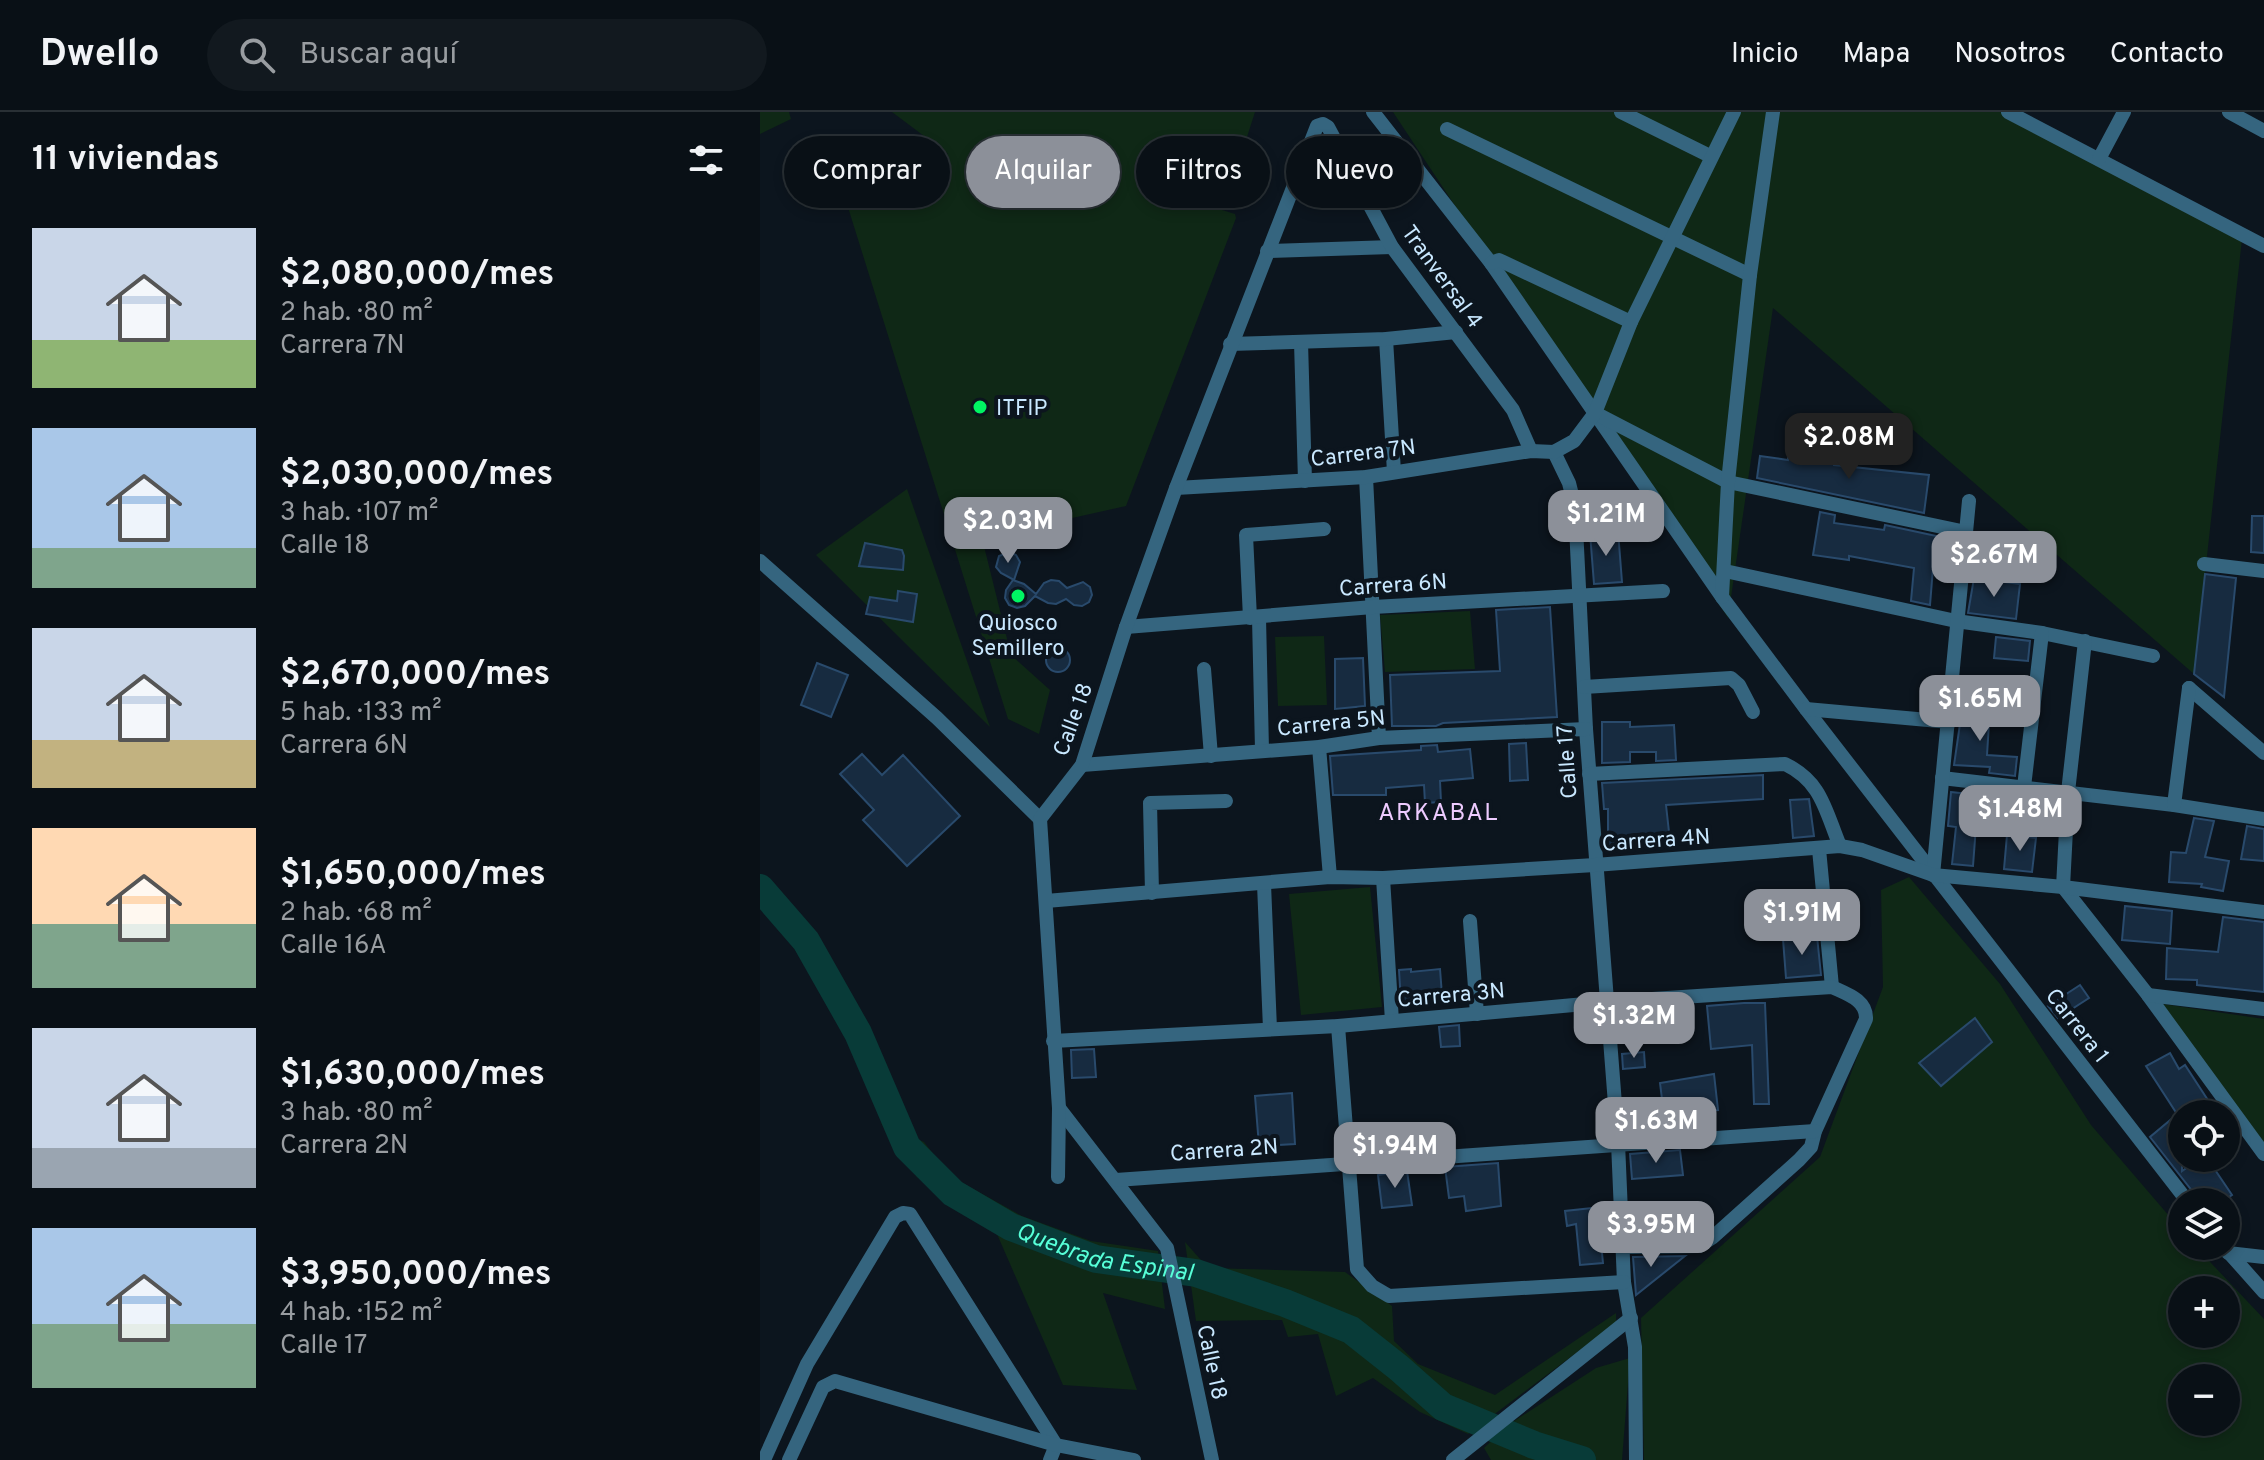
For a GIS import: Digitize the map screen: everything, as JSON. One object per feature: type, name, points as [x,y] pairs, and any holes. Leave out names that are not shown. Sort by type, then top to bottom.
[{"type":"street","name":"Carrera 1","points":[[1373,112],[1491,263],[1722,597],[1933,875],[2177,1188]]},
{"type":"street","points":[[1621,112],[1710,156]]},
{"type":"street","points":[[1554,452],[1574,441],[1595,413],[1631,322],[1734,112]]},
{"type":"street","points":[[1722,597],[1728,482],[1750,275],[1773,112]]},
{"type":"street","points":[[2008,112],[2264,246]]},
{"type":"street","points":[[2099,159],[2124,112]]},
{"type":"street","points":[[2229,112],[2264,131]]},
{"type":"street","name":"Tranversal 4","points":[[1323,124],[1328,127],[1392,247],[1513,410],[1531,451]]},
{"type":"street","name":"Calle 18","points":[[1040,819],[1082,765],[1126,627],[1230,344],[1317,126],[1323,124]]},
{"type":"street","points":[[1447,129],[1750,275]]},
{"type":"street","points":[[1267,251],[1392,247]]},
{"type":"street","points":[[1491,263],[1499,260],[1631,322]]},
{"type":"street","points":[[1230,344],[1386,339],[1456,332]]},
{"type":"street","points":[[1386,339],[1394,472]]},
{"type":"street","points":[[1301,342],[1305,481]]},
{"type":"street","points":[[1595,413],[1728,482],[1966,532]]},
{"type":"street","name":"Carrera 7N","points":[[1176,488],[1366,477],[1531,451],[1554,452]]},
{"type":"street","name":"Calle 17","points":[[1554,452],[1569,483],[1575,507],[1586,729],[1618,1143],[1624,1282],[1635,1347],[1637,1453]]},
{"type":"street","points":[[1366,477],[1379,738]]},
{"type":"street","points":[[1933,875],[1969,501]]},
{"type":"street","points":[[1262,750],[1255,618],[1246,535],[1324,529]]},
{"type":"street","points":[[760,561],[937,718],[1040,819],[1059,1108],[1058,1177]]},
{"type":"street","points":[[2204,564],[2264,571]]},
{"type":"street","points":[[1725,571],[1956,621],[2042,633],[2153,656]]},
{"type":"street","name":"Carrera 6N","points":[[1126,627],[1373,607],[1663,591]]},
{"type":"street","points":[[2024,787],[2042,633]]},
{"type":"street","points":[[2085,641],[2068,792],[2063,887],[2148,995],[2264,1154]]},
{"type":"street","points":[[1204,669],[1211,756]]},
{"type":"street","points":[[1584,687],[1731,678],[1739,685],[1753,712]]},
{"type":"street","points":[[2174,805],[2189,688],[2264,753]]},
{"type":"street","points":[[1806,709],[1950,722]]},
{"type":"street","name":"Carrera 5N","points":[[1082,765],[1319,747],[1379,738],[1586,729]]},
{"type":"street","points":[[1319,747],[1330,877]]},
{"type":"street","points":[[1589,774],[1785,764],[1802,773],[1817,791],[1840,846]]},
{"type":"street","points":[[1942,778],[2174,805],[2264,819]]},
{"type":"street","points":[[1152,893],[1150,803],[1226,801]]},
{"type":"street","name":"Carrera 4N","points":[[1046,901],[1330,877],[1383,878],[1840,846],[1862,850],[1933,875],[2063,887],[2264,912]]},
{"type":"street","points":[[1819,849],[1832,987]]},
{"type":"street","points":[[1383,878],[1392,1021]]},
{"type":"street","points":[[1264,884],[1270,1029]]},
{"type":"street","points":[[1470,921],[1477,1014]]},
{"type":"street","name":"Carrera 3N","points":[[1053,1041],[1338,1026],[1607,1002],[1832,987],[1852,996],[1867,1012],[1815,1131]]},
{"type":"street","points":[[2148,995],[2264,1009]]},
{"type":"street","points":[[1338,1026],[1357,1269],[1372,1286],[1389,1296],[1624,1282]]},
{"type":"street","name":"Calle 18","points":[[1059,1108],[1167,1248],[1212,1460]]},
{"type":"street","points":[[1623,1247],[1699,1246],[1713,1237],[1805,1153],[1811,1147],[1815,1131]]},
{"type":"street","name":"Carrera 2N","points":[[1116,1180],[1815,1131]]},
{"type":"street","points":[[764,1460],[812,1355],[895,1217],[903,1213],[910,1214],[1056,1445]]},
{"type":"street","points":[[2240,1253],[2264,1257]]},
{"type":"street","points":[[2234,1260],[2264,1292]]},
{"type":"street","points":[[1453,1460],[1631,1318]]},
{"type":"street","points":[[789,1460],[823,1387],[835,1381],[1056,1445],[1134,1460]]},
{"type":"street","points":[[1050,1460],[1056,1445]]},
{"type":"green space","points":[[760,112],[789,112],[791,119],[760,134]]},
{"type":"green space","points":[[892,112],[1255,112],[1247,136],[1136,136],[1136,208],[1224,208],[1222,210],[1235,214],[1236,218],[1126,506],[982,538],[1011,655],[1050,690],[1039,734],[1008,719],[848,208],[950,208],[950,136],[924,136]]},
{"type":"green space","points":[[1393,112],[2013,112],[2243,230],[2194,674],[1773,308],[1728,618],[1422,156],[1422,136],[1409,136]]},
{"type":"green space","points":[[907,489],[990,727],[816,555]]},
{"type":"green space","points":[[1470,611],[1475,669],[1385,672],[1380,615]]},
{"type":"green space","points":[[1324,636],[1327,705],[1278,706],[1275,637]]},
{"type":"green space","points":[[1909,877],[2000,984],[2091,1125],[2168,1215],[2168,1260],[2208,1260],[2223,1276],[2168,1276],[2168,1348],[2240,1348],[2240,1294],[2264,1319],[2264,1460],[1644,1460],[1641,1318],[1820,1157],[1883,987],[1881,890]]},
{"type":"green space","points":[[1370,887],[1382,1007],[1301,1015],[1289,894]]},
{"type":"green space","points":[[2156,1003],[2264,1019],[2264,1145],[2240,1113],[2240,1100],[2230,1100]]},
{"type":"green space","points":[[881,1123],[924,1142],[950,1176],[1022,1216],[1091,1241],[1158,1251],[1165,1309],[1103,1293],[1137,1390],[1063,1385],[993,1225],[917,1177]]},
{"type":"green space","points":[[1185,1242],[1208,1268],[1345,1272],[1392,1306],[1394,1341],[1418,1364],[1495,1395],[1616,1313],[1616,1323],[1468,1434],[1420,1412],[1373,1378],[1336,1396],[1318,1334],[1288,1337],[1282,1320],[1196,1321]]},
{"type":"green space","points":[[1630,1358],[1622,1460],[1491,1460],[1484,1448],[1508,1425],[1596,1368]]},
{"type":"building","points":[[1760,456],[1788,460],[1834,460],[1834,465],[1929,475],[1924,513],[1757,478]]},
{"type":"building","points":[[1820,512],[1835,515],[1834,523],[1884,530],[1885,525],[1955,540],[1952,571],[1933,568],[1930,605],[1911,601],[1914,568],[1849,556],[1849,560],[1813,555]]},
{"type":"building","points":[[2252,516],[2264,516],[2264,553],[2251,552]]},
{"type":"building","points":[[1618,531],[1622,582],[1594,584],[1590,533]]},
{"type":"building","points":[[865,543],[902,550],[903,570],[859,566]]},
{"type":"building","name":"Quiosco Semillero","points":[[1009,552],[1016,555],[1020,562],[1014,580],[996,567],[999,556]]},
{"type":"building","points":[[2205,574],[2236,578],[2224,697],[2194,674]]},
{"type":"building","points":[[1974,578],[2020,584],[2016,619],[1968,613]]},
{"type":"building","points":[[1013,580],[1036,594],[1044,583],[1051,580],[1059,581],[1067,588],[1083,582],[1090,587],[1092,595],[1089,602],[1082,606],[1066,599],[1056,604],[1048,603],[1035,596],[1025,606],[1017,608],[1009,605],[1005,598]]},
{"type":"building","points":[[898,591],[917,594],[913,622],[866,614],[870,597],[897,601]]},
{"type":"building","points":[[1550,607],[1557,717],[1392,726],[1390,675],[1500,671],[1496,610]]},
{"type":"building","points":[[1996,637],[2030,641],[2028,661],[1994,658]]},
{"type":"building","name":"Quiosco Semillero","points":[[1058,648],[1067,651],[1070,660],[1067,669],[1058,672],[1049,669],[1046,660],[1049,651]]},
{"type":"building","points":[[1363,658],[1365,706],[1335,709],[1335,659]]},
{"type":"building","points":[[817,663],[848,675],[831,717],[801,705]]},
{"type":"building","points":[[1959,706],[1993,708],[1987,755],[2017,757],[2015,776],[1989,773],[1990,767],[1954,765],[1960,724]]},
{"type":"building","points":[[1602,722],[1630,722],[1630,727],[1674,725],[1676,760],[1656,761],[1656,752],[1630,752],[1630,762],[1602,763]]},
{"type":"building","points":[[1526,743],[1528,780],[1510,781],[1509,744]]},
{"type":"building","points":[[1437,745],[1438,752],[1470,749],[1473,778],[1440,781],[1441,802],[1425,803],[1424,785],[1386,788],[1386,795],[1333,795],[1330,756],[1421,750],[1421,746]]},
{"type":"building","points":[[862,754],[882,775],[903,755],[960,816],[907,866],[863,820],[874,810],[840,774]]},
{"type":"building","points":[[1763,775],[1763,799],[1666,805],[1670,841],[1608,845],[1608,809],[1604,809],[1602,783]]},
{"type":"building","points":[[1951,792],[1996,797],[1994,827],[1976,826],[1973,866],[1952,864],[1956,827],[1948,826]]},
{"type":"building","points":[[1809,799],[1814,836],[1793,838],[1790,800]]},
{"type":"building","points":[[2194,818],[2214,821],[2205,857],[2229,861],[2223,891],[2201,887],[2202,884],[2169,882],[2171,852],[2186,853]]},
{"type":"building","points":[[2247,826],[2264,829],[2264,861],[2241,859]]},
{"type":"building","points":[[2007,835],[2036,838],[2032,872],[2004,869]]},
{"type":"building","points":[[2125,906],[2172,911],[2170,944],[2122,940]]},
{"type":"building","points":[[2223,917],[2264,922],[2264,992],[2197,985],[2197,980],[2166,979],[2167,948],[2218,952]]},
{"type":"building","points":[[1817,936],[1821,975],[1786,978],[1783,939]]},
{"type":"building","points":[[1411,969],[1411,972],[1440,969],[1442,995],[1412,998],[1413,1002],[1401,1003],[1399,970]]},
{"type":"building","points":[[2080,985],[2089,998],[2058,1018],[2048,1006]]},
{"type":"building","points":[[1765,1003],[1769,1104],[1754,1104],[1752,1045],[1711,1049],[1707,1006]]},
{"type":"building","points":[[1975,1018],[1992,1042],[1941,1086],[1919,1063]]},
{"type":"building","points":[[1459,1025],[1460,1046],[1441,1047],[1439,1027]]},
{"type":"building","points":[[1094,1049],[1096,1077],[1072,1078],[1071,1050]]},
{"type":"building","points":[[1644,1052],[1645,1067],[1623,1069],[1622,1054]]},
{"type":"building","points":[[2170,1053],[2179,1069],[2185,1065],[2208,1100],[2168,1100],[2146,1066]]},
{"type":"building","points":[[1714,1074],[1718,1110],[1664,1115],[1660,1083]]},
{"type":"building","points":[[1292,1093],[1295,1144],[1259,1146],[1255,1096]]},
{"type":"building","points":[[2168,1122],[2168,1160],[2150,1137]]},
{"type":"building","points":[[1680,1150],[1683,1175],[1632,1179],[1630,1154]]},
{"type":"building","points":[[1498,1163],[1501,1206],[1466,1211],[1464,1196],[1449,1198],[1445,1167]]},
{"type":"building","points":[[1407,1171],[1412,1205],[1382,1208],[1378,1175]]},
{"type":"building","points":[[2177,1172],[2216,1172],[2227,1188],[2190,1188]]},
{"type":"building","points":[[1601,1207],[1603,1221],[1599,1222],[1603,1263],[1580,1265],[1576,1224],[1567,1226],[1565,1211]]},
{"type":"building","points":[[1685,1256],[1636,1295],[1633,1257]]},
{"type":"waterway","name":"Quebrada Espinal","points":[[760,888],[806,941],[858,1033],[907,1147],[953,1193],[1011,1227],[1096,1259],[1196,1273],[1285,1303],[1351,1330],[1443,1407],[1534,1445],[1582,1460]]},
{"type":"place","name":"ITFIP","points":[[980,407]]},
{"type":"place","name":"Quiosco Semillero","points":[[1018,596]]},
{"type":"district","name":"ARKABAL","points":[[1439,812]]}]
